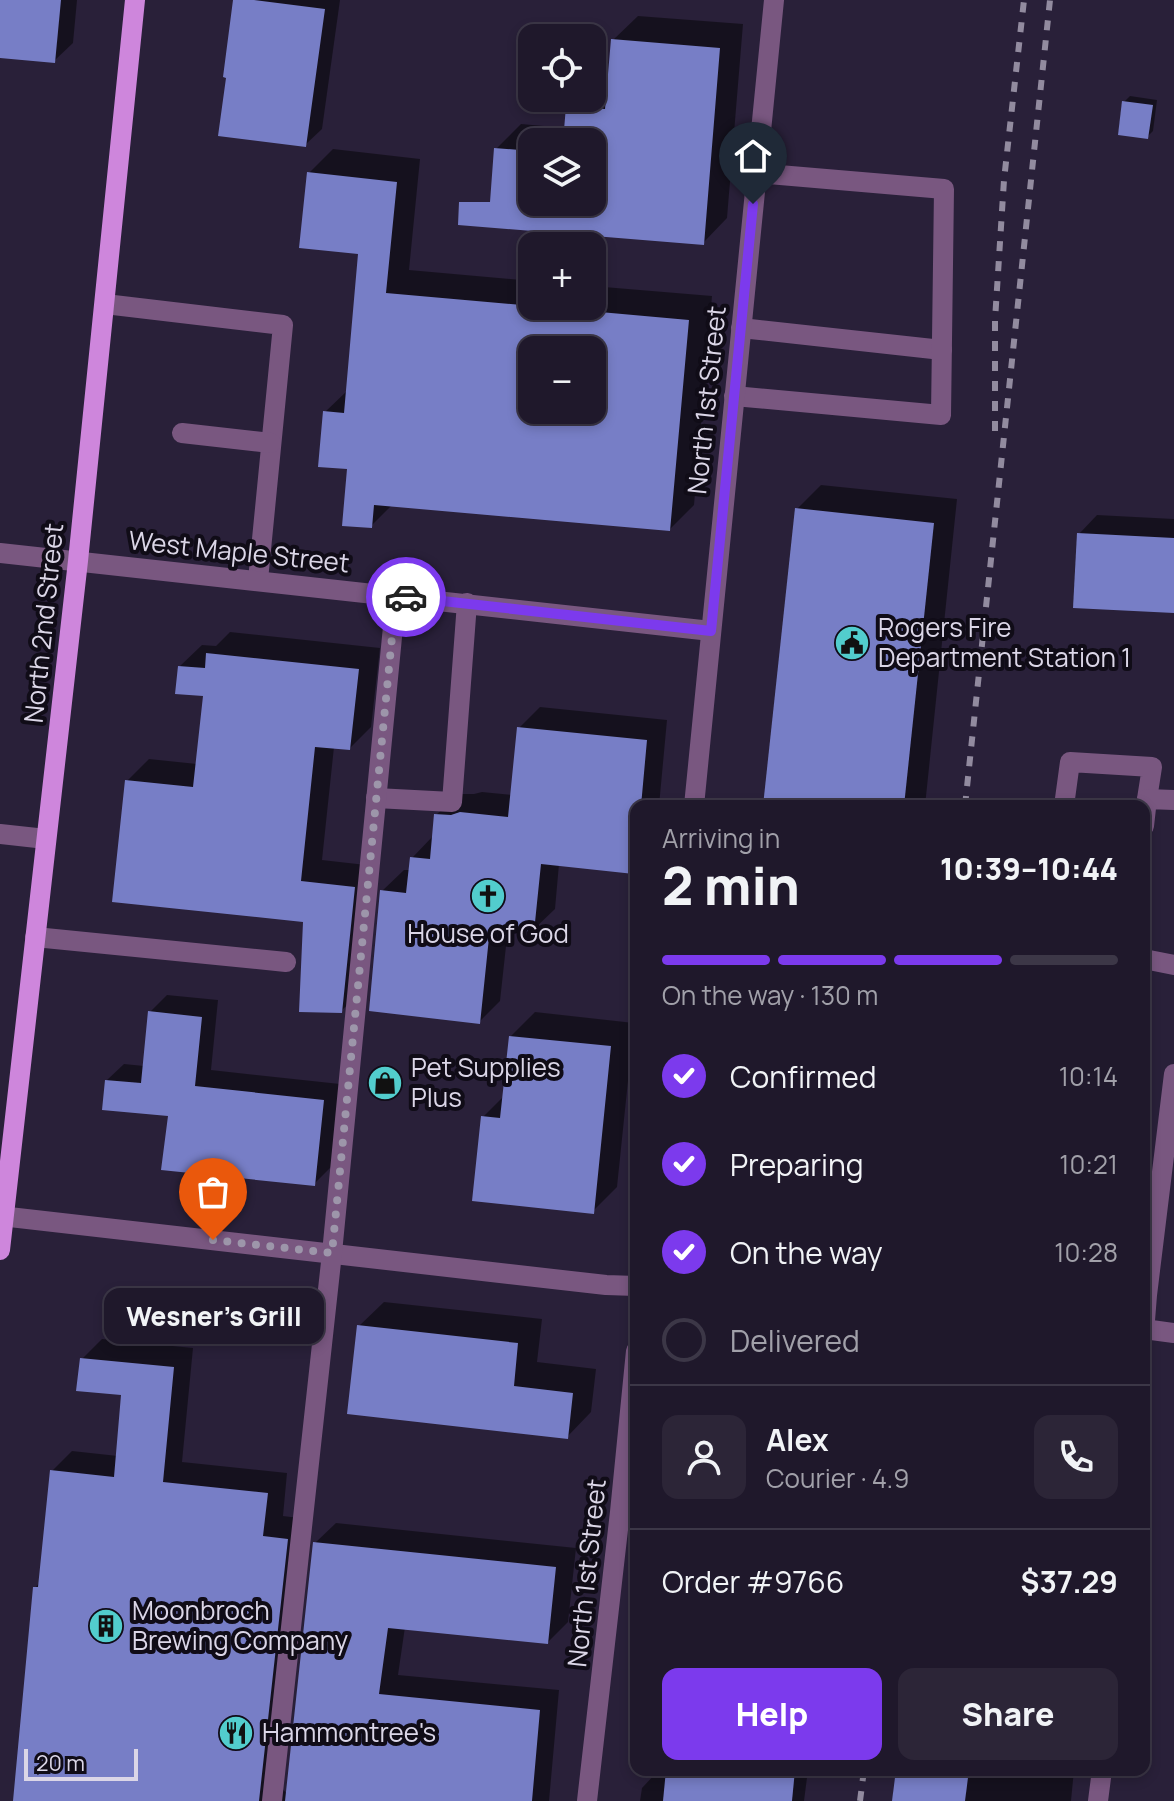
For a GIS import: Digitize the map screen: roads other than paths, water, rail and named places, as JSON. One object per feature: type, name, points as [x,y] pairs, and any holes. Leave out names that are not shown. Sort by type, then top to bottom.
[{"type":"main road","name":"North 2nd Street","points":[[0,1250],[78,561],[135,0]]},
{"type":"street","name":"North 1st Street","points":[[695,800],[774,0]]},
{"type":"street","points":[[734,396],[941,415],[944,189],[757,173]]},
{"type":"street","points":[[105,304],[283,325],[258,580]]},
{"type":"street","points":[[741,328],[942,350]]},
{"type":"street","points":[[182,433],[271,443]]},
{"type":"street","name":"West Maple Street","points":[[0,553],[711,631]]},
{"type":"street","points":[[272,1801],[332,1253],[396,596]]},
{"type":"street","points":[[376,798],[452,802],[467,603]]},
{"type":"street","points":[[1065,800],[1070,762],[1152,767],[1147,799],[1174,800]]},
{"type":"street","points":[[0,834],[46,839]]},
{"type":"street","points":[[35,937],[286,962]]},
{"type":"street","points":[[1150,960],[1174,965]]},
{"type":"street","points":[[1150,1279],[1174,1074]]},
{"type":"street","points":[[2,1216],[630,1286]]},
{"type":"street","points":[[1150,1331],[1174,1333]]},
{"type":"street","name":"North 1st Street","points":[[587,1801],[630,1410]]},
{"type":"street","points":[[1098,1801],[1101,1776]]},
{"type":"railway","points":[[995,431],[995,320],[1004,180],[1024,0]]},
{"type":"railway","points":[[966,800],[1050,0]]},
{"type":"railway","points":[[860,1801],[863,1776]]},
{"type":"place","name":"Rogers Fire Department Station 1","points":[[852,643]]},
{"type":"place","name":"House of God","points":[[488,896]]},
{"type":"place","name":"Pet Supplies Plus","points":[[385,1083]]},
{"type":"place","name":"Wesner's Grill","points":[[213,1240]]},
{"type":"place","name":"Moonbroch Brewing Company","points":[[106,1626]]},
{"type":"place","name":"Hammontree's","points":[[236,1733]]}]
